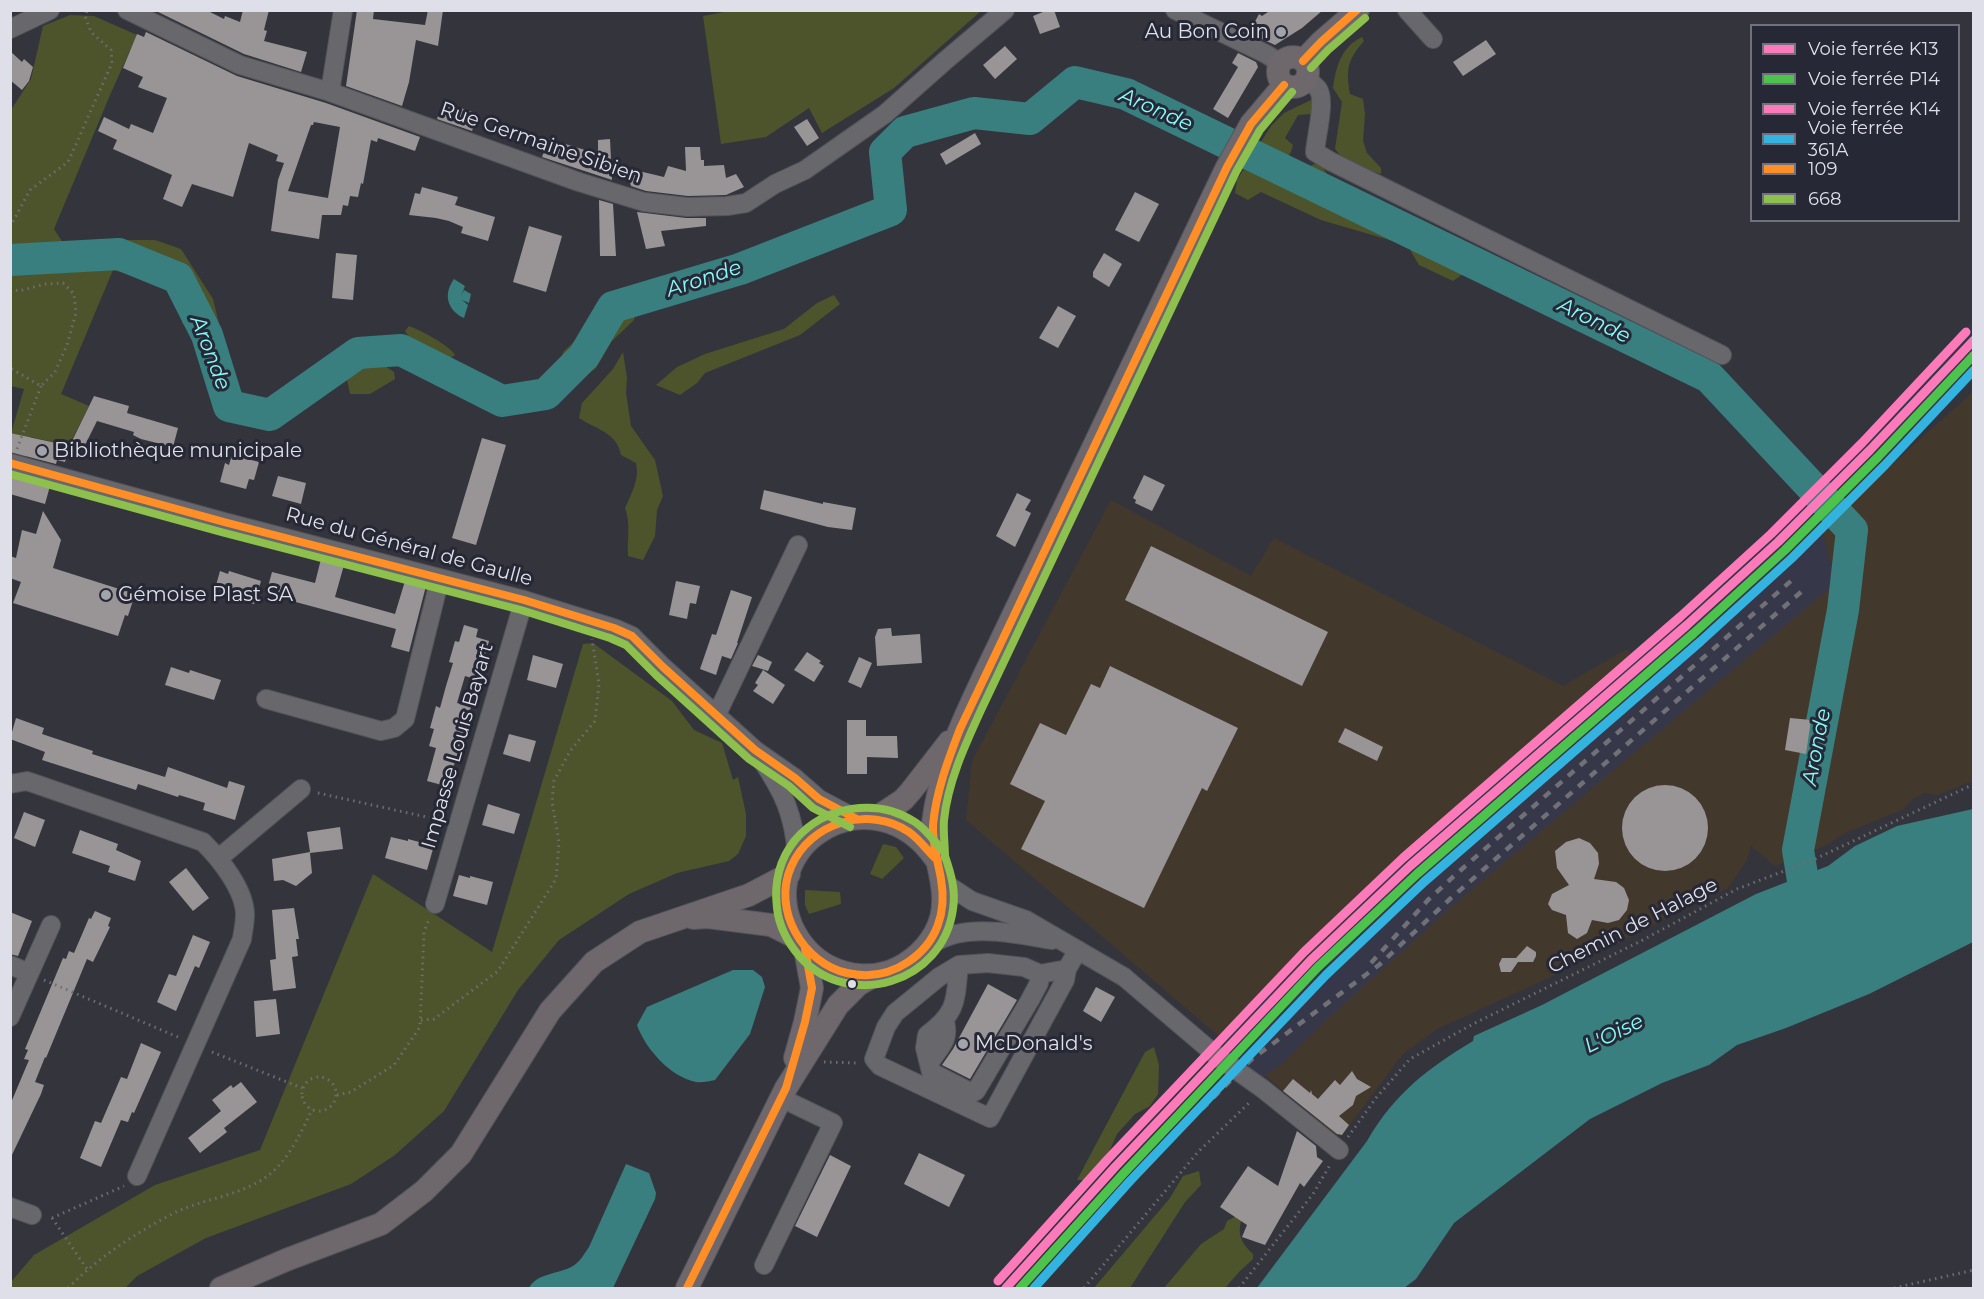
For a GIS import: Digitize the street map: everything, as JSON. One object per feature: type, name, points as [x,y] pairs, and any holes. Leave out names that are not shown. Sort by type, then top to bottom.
[{"type":"main road","points":[[687,1288],[783,1093],[838,1005],[858,985],[875,975],[897,968],[929,944],[941,918],[944,897],[943,882],[935,858],[934,814],[943,777],[963,725],[998,647],[1227,167],[1248,130],[1270,100],[1282,74],[1284,60],[1292,57],[1305,70],[1321,42],[1358,10]]},
{"type":"main road","points":[[865,818],[903,800],[963,725]]},
{"type":"main road","points":[[783,1093],[805,1022],[812,988],[801,944],[788,918],[786,896],[793,865],[808,841],[823,829],[840,821],[865,818],[891,822],[905,828],[918,837],[935,858]]},
{"type":"main road","points":[[221,1288],[286,1260],[381,1224],[424,1191],[461,1154],[550,1011],[594,962],[640,932],[749,895],[793,865]]},
{"type":"main road","points":[[683,918],[708,917],[771,925],[801,944],[820,962],[855,975],[875,975]]},
{"type":"street","points":[[10,29],[50,10]]},
{"type":"street","name":"Rue Germaine Sibien","points":[[127,10],[240,66],[330,92],[579,182],[644,202],[687,207],[746,203],[776,184],[805,171],[885,114],[1005,10]]},
{"type":"street","points":[[330,92],[343,10]]},
{"type":"street","points":[[1175,10],[1266,54],[1282,74]]},
{"type":"street","points":[[1407,10],[1433,39]]},
{"type":"street","points":[[1305,70],[1319,91],[1322,103],[1315,152],[1722,355]]},
{"type":"street","name":"Rue du Général de Gaulle","points":[[11,463],[224,522],[524,600],[588,619],[632,636],[755,750],[795,778],[819,799],[865,818]]},
{"type":"street","points":[[716,716],[798,545]]},
{"type":"street","points":[[266,699],[381,731],[394,728],[405,719],[440,578]]},
{"type":"street","name":"Impasse Louis Bayart","points":[[435,904],[524,600]]},
{"type":"street","name":"Rue du Général de Gaulle","points":[[755,750],[785,798],[795,831],[793,865]]},
{"type":"street","points":[[10,784],[27,781],[203,842],[219,858],[240,894],[245,913],[242,939],[137,1176]]},
{"type":"street","points":[[219,858],[302,789]]},
{"type":"street","points":[[943,882],[972,901],[1026,921],[1124,977],[1218,1057],[1263,1089],[1339,1150]]},
{"type":"street","points":[[10,1017],[51,925]]},
{"type":"street","points":[[929,944],[954,934],[977,931],[1019,934],[1073,947]]},
{"type":"street","points":[[1067,969],[1040,974],[1024,967],[988,963],[959,965],[939,977],[895,1013],[886,1027],[874,1059],[880,1066],[990,1118],[1065,980],[1073,947]]},
{"type":"street","points":[[10,965],[29,973]]},
{"type":"street","points":[[959,965],[955,1004],[945,1022],[948,1033],[930,1062],[931,1072],[972,1093],[976,1091],[1030,1000],[1039,983],[1040,974]]},
{"type":"street","points":[[764,1265],[833,1123],[783,1093]]},
{"type":"street","points":[[10,1207],[32,1215]]},
{"type":"path","points":[[10,227],[30,190],[68,162],[112,63],[111,50],[91,32],[85,16],[87,10]]},
{"type":"path","points":[[10,290],[19,291],[46,284],[63,283],[74,294],[76,313],[67,345],[55,372],[42,386],[11,463]]},
{"type":"path","points":[[10,368],[42,386]]},
{"type":"path","points":[[421,1020],[434,1019],[498,970],[556,879],[560,842],[552,801],[554,781],[570,751],[595,721],[599,684],[588,619]]},
{"type":"path","name":"Chemin de Halage","points":[[1473,1024],[1641,941],[1737,890],[1791,870],[1974,784]]},
{"type":"path","points":[[302,789],[458,824]]},
{"type":"path","points":[[337,1095],[351,1092],[394,1065],[420,1027],[424,932],[435,904]]},
{"type":"path","points":[[29,973],[302,1088]]},
{"type":"path","points":[[816,1061],[866,1064],[876,1061]]},
{"type":"path","points":[[318,1076],[328,1078],[335,1085],[337,1095],[333,1104],[325,1111],[315,1111],[306,1106],[302,1098],[302,1088],[308,1080],[318,1076]]},
{"type":"path","points":[[1084,1288],[1198,1152],[1263,1089]]},
{"type":"path","points":[[68,1288],[87,1269],[129,1239],[174,1213],[260,1182],[283,1160],[312,1109]]},
{"type":"path","points":[[87,1269],[52,1218],[124,1186],[137,1176]]},
{"type":"path","points":[[1894,1288],[1974,1269]]},
{"type":"shaded area","points":[[1973,321],[1973,374],[1884,472],[1823,534],[1836,583],[1449,909],[1332,1015],[1284,1062],[1255,1083],[1212,1051],[1410,856],[1716,585],[1841,468],[1845,459]]},
{"type":"shaded area","points":[[1973,392],[1973,781],[1937,795],[1924,793],[1913,799],[1904,809],[1843,834],[1827,845],[1775,866],[1751,846],[1747,860],[1728,888],[1540,982],[1437,1029],[1403,1054],[1342,1135],[1335,1134],[1256,1068],[966,820],[972,761],[1111,500],[1251,576],[1274,538],[1563,686],[1627,649],[1651,679]]},
{"type":"green space","points":[[735,10],[981,11],[894,88],[822,133],[809,108],[766,137],[721,144],[703,16]]},
{"type":"green space","points":[[70,15],[94,16],[137,35],[54,229],[65,246],[95,240],[155,240],[181,249],[213,299],[231,373],[214,377],[208,374],[200,356],[197,338],[182,323],[181,304],[162,281],[113,270],[61,394],[89,406],[69,445],[31,437],[26,457],[11,452],[11,433],[24,389],[11,386],[11,110],[31,79],[43,26]]},
{"type":"green space","points":[[1362,37],[1364,41],[1354,54],[1349,66],[1350,94],[1363,99],[1365,114],[1363,141],[1367,153],[1381,168],[1381,174],[1346,162],[1335,149],[1342,102],[1333,88],[1336,73],[1344,52]]},
{"type":"green space","points":[[1311,100],[1313,102],[1311,114],[1298,115],[1285,138],[1293,145],[1291,152],[1275,175],[1284,182],[1302,179],[1310,166],[1319,162],[1328,177],[1320,200],[1346,211],[1415,220],[1467,246],[1473,262],[1467,271],[1453,281],[1419,265],[1409,248],[1403,244],[1321,220],[1261,192],[1248,200],[1235,193],[1237,180],[1271,126],[1284,113]]},
{"type":"green space","points":[[620,293],[627,293],[628,297],[601,321],[578,356],[550,381],[535,385],[557,367],[564,351],[590,327],[600,309]]},
{"type":"green space","points":[[834,295],[840,304],[800,335],[705,373],[697,383],[680,395],[656,385],[677,367],[705,354],[784,329],[817,303]]},
{"type":"green space","points":[[629,314],[635,315],[634,320],[611,342],[596,368],[580,380],[577,378],[610,328],[615,322]]},
{"type":"green space","points":[[409,326],[441,342],[455,355],[447,360],[414,345],[405,331]]},
{"type":"green space","points":[[623,352],[631,426],[655,460],[663,496],[657,510],[655,536],[643,560],[628,556],[628,526],[625,508],[636,481],[636,463],[621,455],[619,447],[610,436],[579,418],[582,403],[613,369]]},
{"type":"green space","points":[[342,353],[385,366],[394,372],[395,379],[370,394],[350,394],[347,379],[342,376],[327,385],[293,414],[285,418],[273,413],[271,407],[273,397],[287,389],[301,376]]},
{"type":"green space","points":[[425,357],[442,363],[461,375],[463,387],[433,377],[418,365]]},
{"type":"green space","points":[[593,643],[672,701],[694,730],[722,743],[733,780],[738,777],[746,814],[746,836],[738,854],[729,861],[677,873],[629,894],[559,940],[518,990],[444,1111],[395,1155],[351,1184],[206,1238],[137,1276],[125,1288],[11,1288],[11,1282],[34,1255],[155,1185],[260,1150],[373,874],[492,952],[583,644]]},
{"type":"green space","points":[[883,844],[896,847],[904,858],[882,879],[870,874]]},
{"type":"green space","points":[[805,890],[840,892],[841,904],[809,914],[805,905]]},
{"type":"green space","points":[[1154,1047],[1159,1065],[1158,1094],[1150,1106],[1135,1114],[1117,1134],[1102,1168],[1090,1180],[1077,1180],[1145,1052]]},
{"type":"green space","points":[[1199,1171],[1201,1185],[1185,1202],[1130,1288],[1094,1288],[1170,1198],[1183,1176]]},
{"type":"green space","points":[[1244,1212],[1240,1235],[1253,1254],[1253,1259],[1225,1288],[1164,1288],[1201,1244],[1224,1229],[1227,1221]]},
{"type":"water","points":[[454,279],[465,286],[461,296],[464,290],[471,294],[469,303],[462,300],[468,305],[464,318],[454,311],[448,301],[449,290]]},
{"type":"water","name":"L'Oise","points":[[1973,809],[1973,942],[1869,994],[1786,1028],[1737,1045],[1709,1065],[1662,1083],[1590,1119],[1454,1223],[1416,1279],[1404,1288],[1257,1288],[1389,1109],[1413,1084],[1473,1041],[1474,1036],[1542,1005],[1756,894],[1828,866],[1855,846],[1897,826]]},
{"type":"water","points":[[733,970],[753,970],[762,977],[765,987],[750,1034],[715,1080],[698,1082],[686,1079],[668,1068],[652,1052],[637,1025],[647,1007]]},
{"type":"water","points":[[626,1164],[649,1173],[656,1193],[613,1288],[529,1288],[537,1279],[567,1269],[582,1258]]},
{"type":"building","points":[[154,10],[206,10],[224,19],[225,16],[240,22],[243,10],[269,10],[264,41],[307,52],[301,72],[244,54]]},
{"type":"building","points":[[357,10],[374,10],[373,19],[425,25],[428,10],[443,10],[438,46],[416,40],[409,82],[402,106],[346,86]]},
{"type":"building","points":[[1054,10],[1060,27],[1040,34],[1033,16]]},
{"type":"building","points":[[1271,10],[1323,10],[1302,28],[1275,45],[1249,33],[1259,14],[1262,16]]},
{"type":"building","points":[[146,32],[237,76],[326,103],[420,137],[415,151],[378,138],[377,142],[371,140],[363,184],[361,183],[358,197],[350,196],[348,206],[343,205],[341,215],[322,215],[319,239],[271,231],[278,180],[284,163],[276,161],[278,155],[249,143],[233,197],[192,184],[182,207],[163,199],[172,175],[113,149],[117,140],[98,131],[104,117],[129,129],[131,124],[153,133],[167,98],[138,87],[143,77],[123,68],[137,34],[144,37]],"holes":[[[314,122],[340,127],[328,198],[288,191],[311,125]]]},
{"type":"building","points":[[1486,40],[1496,54],[1463,76],[1453,62]]},
{"type":"building","points":[[1005,46],[1017,59],[995,79],[983,65]]},
{"type":"building","points":[[10,51],[22,62],[24,59],[33,67],[29,81],[22,90],[10,80]]},
{"type":"building","points":[[1238,53],[1256,62],[1258,67],[1228,118],[1213,109],[1238,67],[1232,63]]},
{"type":"building","points":[[443,102],[478,114],[472,131],[437,119]]},
{"type":"building","points":[[807,119],[819,138],[807,146],[794,127]]},
{"type":"building","points":[[975,133],[981,144],[946,165],[940,154]]},
{"type":"building","points":[[549,139],[598,154],[598,140],[610,139],[612,180],[542,157]]},
{"type":"building","points":[[685,147],[700,147],[704,166],[724,165],[726,178],[736,174],[744,187],[726,195],[688,196],[646,191],[631,186],[626,168],[664,177],[668,166],[686,171]]},
{"type":"building","points":[[422,187],[458,197],[455,205],[495,217],[488,241],[461,233],[463,227],[449,221],[409,215],[415,193],[420,194]]},
{"type":"building","points":[[1135,192],[1159,204],[1139,242],[1115,230]]},
{"type":"building","points":[[599,200],[613,204],[616,256],[600,256]]},
{"type":"building","points":[[637,212],[706,218],[706,226],[661,231],[665,246],[646,249]]},
{"type":"building","points":[[529,226],[562,236],[546,292],[513,282]]},
{"type":"building","points":[[336,253],[357,255],[353,300],[332,298]]},
{"type":"building","points":[[1104,253],[1122,264],[1109,287],[1093,277],[1093,272]]},
{"type":"building","points":[[1058,306],[1076,316],[1058,348],[1039,338]]},
{"type":"building","points":[[94,396],[129,406],[127,413],[178,428],[173,447],[141,439],[133,435],[134,432],[97,421],[83,449],[71,443]]},
{"type":"building","points":[[10,433],[70,446],[65,462],[57,460],[56,464],[10,452]]},
{"type":"building","points":[[482,438],[506,445],[476,545],[452,538]]},
{"type":"building","points":[[232,455],[259,462],[254,480],[249,479],[246,489],[220,482],[225,463],[229,465]]},
{"type":"building","points":[[10,475],[50,486],[45,504],[10,494]]},
{"type":"building","points":[[1144,475],[1165,485],[1152,511],[1135,503],[1136,500],[1133,498]]},
{"type":"building","points":[[278,476],[306,483],[301,504],[272,496]]},
{"type":"building","points":[[764,490],[823,504],[823,502],[856,508],[852,530],[828,527],[760,509]]},
{"type":"building","points":[[1017,493],[1031,500],[1025,510],[1031,513],[1015,547],[996,536]]},
{"type":"building","points":[[43,511],[61,540],[53,568],[135,594],[118,636],[13,603],[21,582],[10,578],[10,556],[16,558],[22,530],[36,534]]},
{"type":"building","points":[[1151,546],[1328,632],[1302,686],[1125,600]]},
{"type":"building","points":[[321,559],[344,565],[335,597],[395,614],[405,581],[426,586],[409,652],[391,647],[396,629],[266,594],[272,572],[315,583]]},
{"type":"building","points":[[220,571],[228,574],[229,571],[261,581],[254,604],[232,598],[222,594],[223,591],[215,589]]},
{"type":"building","points":[[676,581],[700,586],[696,604],[690,603],[687,619],[669,615]]},
{"type":"building","points":[[731,590],[752,597],[731,659],[722,656],[716,675],[700,669],[712,634],[716,635]]},
{"type":"building","points":[[464,625],[478,629],[476,637],[489,641],[478,680],[465,676],[457,703],[471,707],[450,779],[444,777],[442,785],[427,781],[436,748],[429,746],[434,729],[430,728],[436,706],[440,708],[453,663],[449,662],[455,641],[459,642]]},
{"type":"building","points":[[891,628],[892,636],[920,634],[922,663],[877,666],[875,637],[878,629]]},
{"type":"building","points":[[807,652],[821,661],[819,663],[824,666],[814,682],[794,670]]},
{"type":"building","points":[[533,655],[563,664],[556,688],[527,680]]},
{"type":"building","points":[[758,655],[772,662],[768,671],[752,666]]},
{"type":"building","points":[[859,657],[872,663],[861,688],[848,682]]},
{"type":"building","points":[[1110,666],[1238,728],[1207,791],[1202,788],[1144,908],[1021,849],[1045,801],[1010,784],[1040,723],[1066,735],[1091,684],[1100,688]]},
{"type":"building","points":[[171,667],[189,673],[190,670],[221,680],[214,700],[165,685]]},
{"type":"building","points":[[763,670],[785,685],[773,704],[753,691],[758,685],[755,683]]},
{"type":"building","points":[[16,718],[44,728],[42,734],[93,751],[92,754],[165,777],[168,767],[227,788],[229,781],[245,786],[235,820],[203,810],[205,803],[138,784],[136,790],[42,760],[45,752],[10,739]]},
{"type":"building","points":[[1790,718],[1811,720],[1806,754],[1785,750]]},
{"type":"building","points":[[847,720],[866,720],[866,736],[897,736],[898,758],[867,757],[867,774],[847,774]]},
{"type":"building","points":[[1345,728],[1383,747],[1377,761],[1338,742]]},
{"type":"building","points":[[509,734],[536,741],[530,762],[503,754]]},
{"type":"building","points":[[1665,785],[1689,792],[1701,804],[1708,828],[1701,852],[1689,864],[1665,871],[1641,864],[1629,852],[1622,828],[1629,804],[1641,792]]},
{"type":"building","points":[[488,804],[520,814],[514,834],[482,825]]},
{"type":"building","points":[[24,812],[45,820],[35,847],[14,838]]},
{"type":"building","points":[[340,827],[343,849],[310,853],[312,873],[296,886],[283,880],[274,881],[272,859],[310,852],[307,832]]},
{"type":"building","points":[[80,830],[118,844],[116,850],[141,861],[135,881],[108,872],[110,866],[72,853]]},
{"type":"building","points":[[391,837],[423,843],[422,845],[433,849],[427,870],[385,858]]},
{"type":"building","points":[[1579,838],[1590,843],[1598,853],[1599,864],[1594,879],[1616,882],[1624,888],[1629,900],[1627,910],[1619,920],[1608,923],[1592,920],[1587,933],[1577,939],[1568,933],[1566,915],[1552,910],[1548,904],[1552,894],[1569,885],[1557,868],[1555,851],[1566,842]]},
{"type":"building","points":[[186,868],[209,898],[193,911],[169,882]]},
{"type":"building","points":[[459,875],[493,882],[487,905],[453,896]]},
{"type":"building","points":[[294,908],[299,939],[296,939],[298,956],[292,957],[296,988],[273,991],[270,960],[276,959],[272,910]]},
{"type":"building","points":[[95,911],[111,918],[108,926],[110,927],[93,962],[87,959],[35,1082],[44,1085],[41,1094],[10,1159],[10,1105],[29,1060],[24,1059],[28,1050],[25,1049],[63,958],[66,959],[69,951],[74,953],[89,918],[91,919]]},
{"type":"building","points":[[10,912],[32,921],[18,956],[10,954]]},
{"type":"building","points":[[193,935],[210,942],[199,968],[195,966],[176,1011],[157,1002],[169,974],[176,976]]},
{"type":"building","points":[[1527,946],[1536,952],[1533,962],[1518,962],[1511,972],[1501,972],[1499,964],[1502,958],[1516,958]]},
{"type":"building","points":[[988,984],[1017,1000],[970,1079],[942,1065]]},
{"type":"building","points":[[1096,987],[1115,997],[1101,1022],[1083,1011]]},
{"type":"building","points":[[276,999],[280,1034],[256,1037],[254,1001]]},
{"type":"building","points":[[141,1043],[161,1052],[134,1113],[132,1112],[128,1122],[121,1120],[101,1167],[80,1158],[95,1121],[101,1123],[121,1077],[127,1079]]},
{"type":"building","points":[[1352,1071],[1357,1079],[1371,1087],[1356,1096],[1353,1105],[1339,1116],[1349,1125],[1342,1135],[1337,1134],[1283,1091],[1293,1079],[1310,1093],[1311,1090],[1318,1099],[1335,1080],[1340,1085]]},
{"type":"building","points":[[241,1082],[257,1102],[224,1128],[227,1132],[200,1153],[188,1138],[221,1111],[212,1100],[231,1085],[233,1088]]},
{"type":"building","points":[[1297,1131],[1316,1146],[1317,1157],[1323,1161],[1304,1187],[1300,1183],[1265,1245],[1242,1237],[1247,1225],[1220,1207],[1248,1166],[1278,1186]]},
{"type":"building","points":[[919,1153],[965,1175],[949,1207],[904,1184]]},
{"type":"building","points":[[830,1155],[851,1166],[817,1237],[795,1226]]},
{"type":"waterway","name":"Aronde","points":[[10,260],[119,254],[178,278],[207,335],[229,406],[270,415],[358,353],[401,350],[502,401],[546,394],[584,356],[613,307],[740,269],[891,210],[885,152],[905,132],[974,113],[1030,119],[1075,82],[1126,94],[1709,377],[1852,530],[1843,610],[1798,850],[1809,918]]},
{"type":"railway","points":[[1371,963],[1428,900],[1454,876],[1792,580]]},
{"type":"railway","points":[[1202,1109],[1252,1059],[1379,965],[1451,898],[1801,592]]},
{"type":"rail line","name":"K14","points":[[998,1281],[1107,1160],[1304,952],[1403,858],[1680,617],[1771,534],[1862,443],[1966,332]]},
{"type":"rail line","name":"K13","points":[[1006,1288],[1115,1167],[1311,960],[1410,866],[1687,625],[1778,542],[1870,450],[1974,340]]},
{"type":"rail line","name":"P14","points":[[1020,1288],[1123,1174],[1318,967],[1417,874],[1694,633],[1785,550],[1878,457],[1974,355]]},
{"type":"rail line","name":"361A","points":[[1034,1288],[1130,1181],[1326,975],[1424,882],[1701,641],[1792,558],[1885,465],[1974,370]]},
{"type":"transit line","name":"109","points":[[1303,61],[1357,10]]},
{"type":"transit line","name":"668","points":[[1311,68],[1365,18]]},
{"type":"transit line","name":"109","points":[[935,858],[913,835],[893,824],[859,819],[842,822],[826,829],[800,851],[791,867],[786,883],[789,917],[795,932],[817,958],[831,967],[847,973],[863,975],[879,974],[901,966],[918,954],[933,936],[938,926],[942,903],[933,825],[943,776],[960,729],[1227,167],[1251,124],[1284,85]]},
{"type":"transit line","name":"668","points":[[945,858],[944,820],[949,791],[976,721],[1236,172],[1260,130],[1292,92]]},
{"type":"transit line","name":"109","points":[[10,463],[224,522],[524,600],[614,628],[632,636],[755,750],[795,778],[819,799],[855,818]]},
{"type":"transit line","name":"668","points":[[10,474],[521,610],[610,638],[626,645],[749,759],[789,786],[813,808],[850,827]]},
{"type":"transit line","name":"668","points":[[943,851],[915,822],[884,809],[852,809],[821,819],[795,840],[781,864],[776,899],[778,915],[785,934],[800,957],[821,973],[844,983],[868,985],[892,981],[913,971],[932,955],[946,935],[954,902],[951,876],[945,856]]},
{"type":"transit line","name":"109","points":[[687,1288],[786,1088],[812,988],[805,949]]},
{"type":"place","name":"Au Bon Coin","points":[[1281,32]]},
{"type":"place","name":"Bibliothèque municipale","points":[[42,451]]},
{"type":"place","name":"Gémoise Plast SA","points":[[106,595]]},
{"type":"place","name":"McDonald's","points":[[963,1044]]}]
